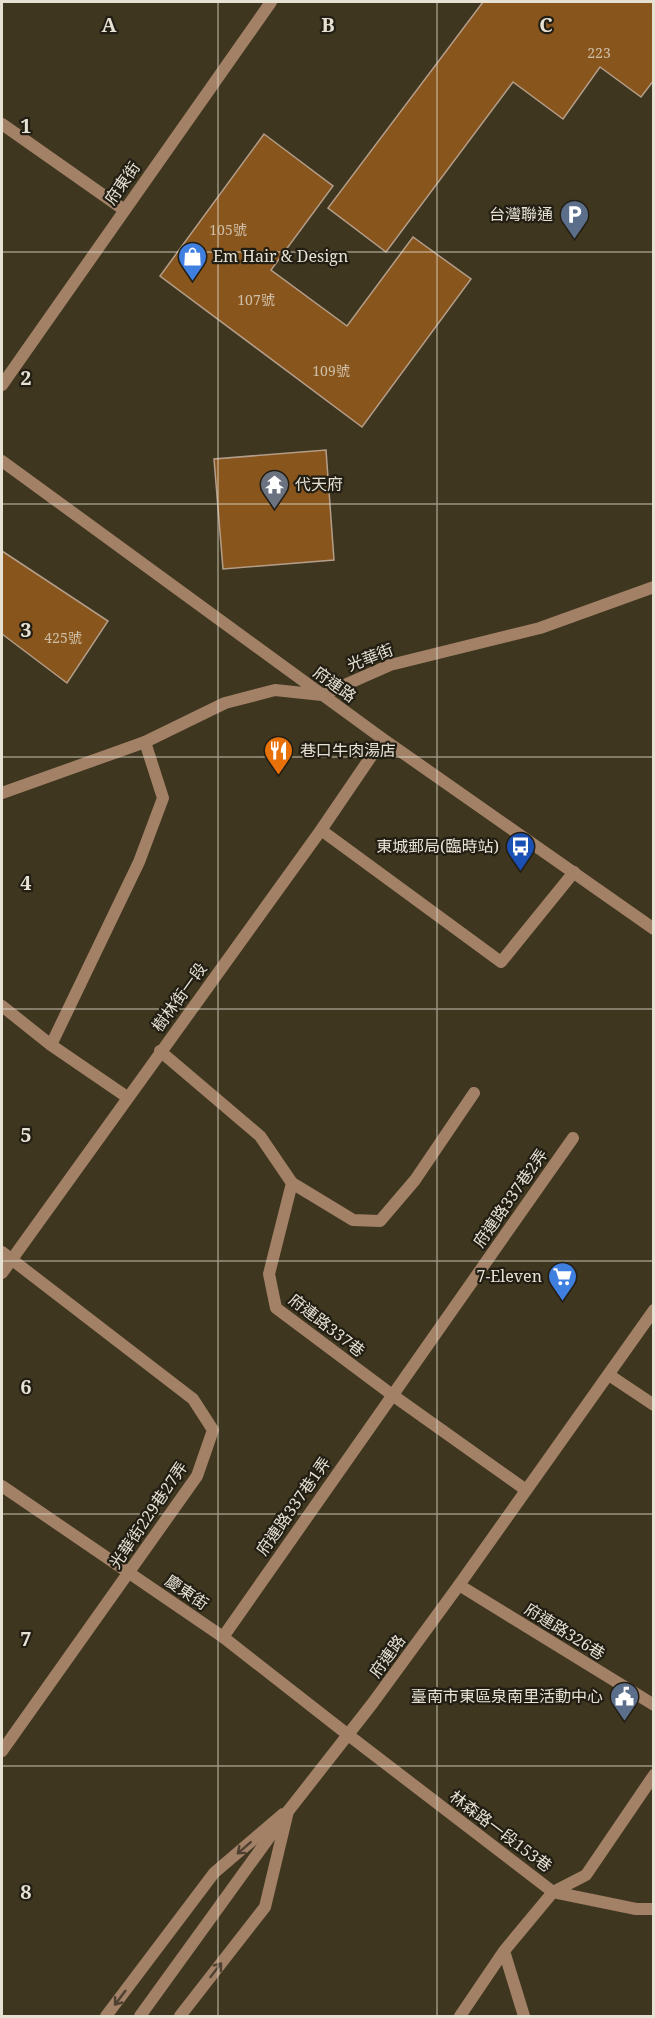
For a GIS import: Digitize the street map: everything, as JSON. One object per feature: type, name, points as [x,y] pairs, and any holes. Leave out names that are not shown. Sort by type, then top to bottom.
[{"type":"street","name":"府東街","points":[[2,385],[271,2]]},
{"type":"street","points":[[2,124],[123,210]]},
{"type":"street","name":"府連路","points":[[2,461],[383,739],[654,929]]},
{"type":"street","name":"光華街","points":[[2,793],[145,742],[225,703],[275,690],[322,695],[390,665],[540,628],[654,587]]},
{"type":"street","name":"樹林街一段","points":[[2,1273],[6,1256],[127,1097],[321,830],[383,739]]},
{"type":"street","points":[[51,1045],[139,862],[163,798],[145,742]]},
{"type":"street","points":[[321,830],[501,962],[574,872]]},
{"type":"street","points":[[2,1006],[51,1045],[127,1097]]},
{"type":"street","points":[[160,1051],[260,1137],[292,1183],[353,1220],[380,1221],[415,1180],[474,1093]]},
{"type":"street","name":"府連路337巷2弄","points":[[391,1394],[573,1138]]},
{"type":"street","name":"府連路337巷","points":[[292,1183],[269,1274],[276,1308],[391,1394],[526,1490]]},
{"type":"street","name":"光華街229巷27弄","points":[[2,1751],[197,1476],[213,1430],[193,1399],[6,1256]]},
{"type":"street","name":"府連路","points":[[141,2016],[289,1810],[459,1585],[654,1310]]},
{"type":"street","points":[[609,1375],[654,1405]]},
{"type":"street","name":"府連路337巷1弄","points":[[223,1636],[391,1394]]},
{"type":"street","name":"慶東街","points":[[2,1486],[223,1636],[348,1734]]},
{"type":"street","name":"府連路326巷","points":[[459,1585],[654,1705]]},
{"type":"street","name":"林森路一段153巷","points":[[348,1734],[553,1892],[636,1909],[654,1909]]},
{"type":"street","points":[[460,2016],[504,1951],[553,1892],[586,1875],[654,1774]]},
{"type":"street","points":[[106,2016],[214,1873],[289,1810]]},
{"type":"street","points":[[180,2016],[265,1907],[289,1810]]},
{"type":"street","points":[[504,1951],[524,2016]]},
{"type":"building","points":[[483,2],[654,2],[654,80],[641,97],[600,67],[563,119],[513,82],[386,252],[328,208]]},
{"type":"building","points":[[264,134],[333,186],[271,270],[347,326],[413,237],[471,279],[362,427],[160,276]]},
{"type":"building","name":"代天府","points":[[326,450],[334,560],[223,569],[214,459]]},
{"type":"building","points":[[2,551],[108,621],[67,683],[2,634]]},
{"type":"place","name":"台灣聯通","points":[[574,240]]},
{"type":"place","name":"Em Hair & Design","points":[[192,282]]},
{"type":"place","name":"代天府","points":[[274,510]]},
{"type":"place","name":"巷口牛肉湯店","points":[[279,776]]},
{"type":"place","name":"東城郵局(臨時站)","points":[[520,872]]},
{"type":"place","name":"7-Eleven","points":[[563,1302]]},
{"type":"place","name":"臺南市東區泉南里活動中心","points":[[624,1722]]}]
